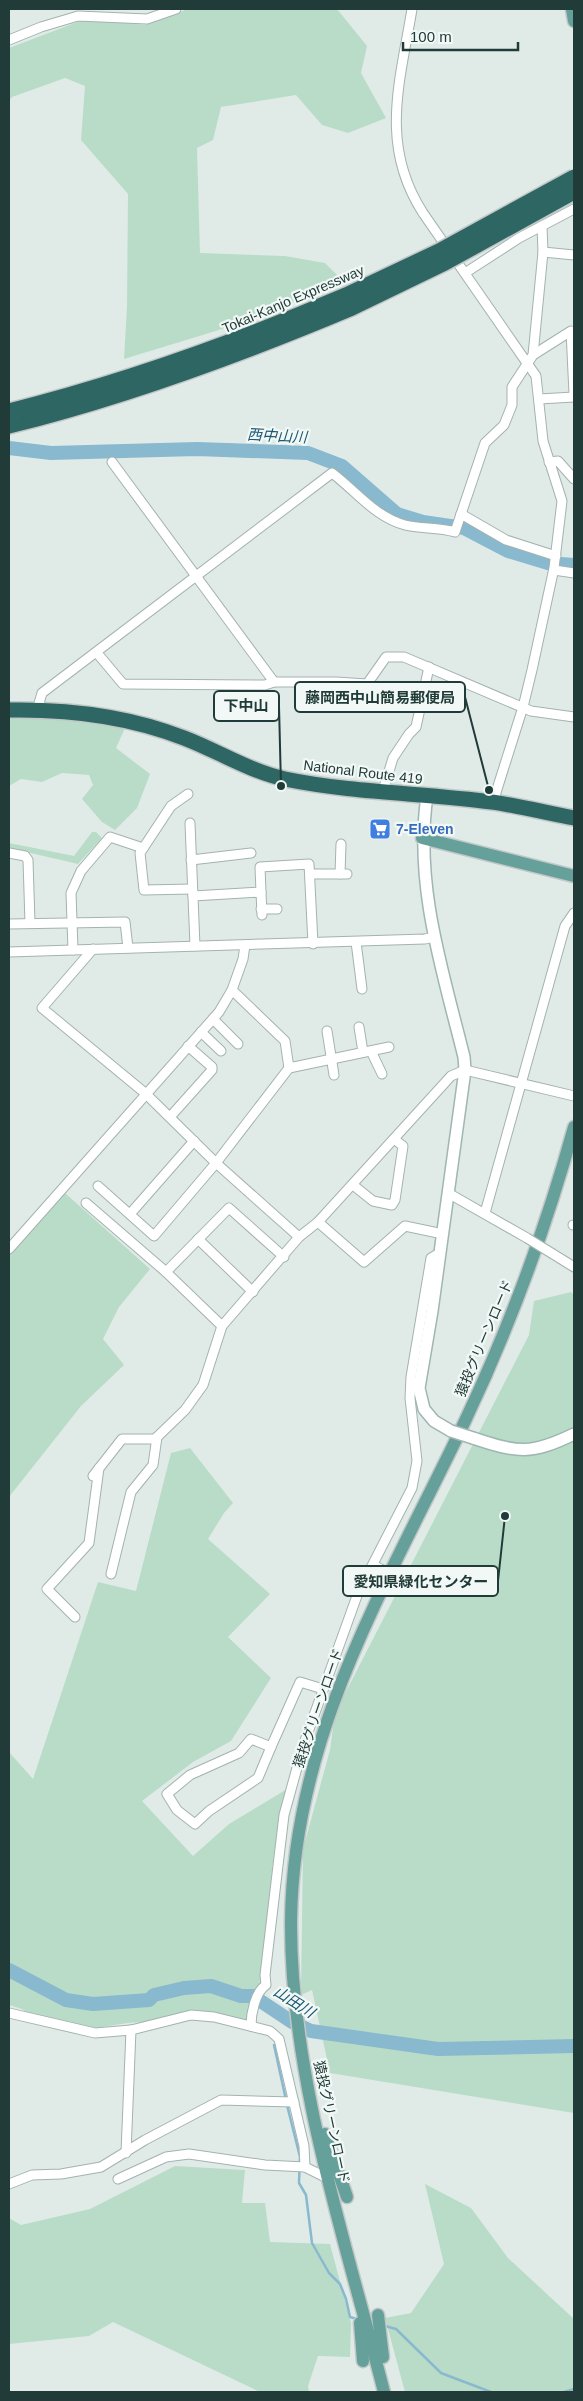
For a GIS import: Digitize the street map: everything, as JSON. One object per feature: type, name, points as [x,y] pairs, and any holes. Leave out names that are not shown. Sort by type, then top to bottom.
[{"type":"highway","points":[[439,251],[574,165]]},
{"type":"highway","name":"Tokai-Kanjo Expressway","points":[[349,302],[574,177]]},
{"type":"highway","name":"Tokai-Kanjo Expressway","points":[[9,426],[131,392],[198,362],[445,263],[574,192]]},
{"type":"highway","name":"Tokai-Kanjo Expressway","points":[[9,412],[198,362]]},
{"type":"highway","name":"National Route 419","points":[[9,710],[37,710],[129,720],[185,738],[253,770],[285,779],[493,802],[574,818]]},
{"type":"main road","points":[[572,9],[574,21]]},
{"type":"main road","points":[[422,838],[571,874]]},
{"type":"main road","name":"猿投グリーンロード","points":[[384,2392],[334,2198],[306,2074],[295,2006],[291,1922],[295,1864],[303,1807],[323,1729],[356,1642],[459,1433],[498,1345],[537,1246],[574,1127]]},
{"type":"main road","points":[[306,2074],[347,2197]]},
{"type":"main road","points":[[334,2198],[358,2311],[363,2361]]},
{"type":"main road","points":[[378,2315],[389,2392]]},
{"type":"street","points":[[9,40],[41,27],[78,16],[146,19],[176,9]]},
{"type":"street","points":[[412,9],[396,104],[398,153],[412,196],[536,376],[543,441],[562,501],[554,569],[523,706],[493,802]]},
{"type":"street","points":[[465,272],[574,209]]},
{"type":"street","points":[[37,710],[42,693],[332,473],[381,515],[391,520],[416,527],[455,530],[485,443],[504,425],[512,405],[512,387],[533,355],[543,252],[542,226]]},
{"type":"street","points":[[543,252],[574,256]]},
{"type":"street","points":[[533,355],[571,331],[574,396],[539,399]]},
{"type":"street","points":[[549,462],[558,461],[574,480]]},
{"type":"street","points":[[112,462],[274,682]]},
{"type":"street","points":[[461,514],[506,540],[556,556]]},
{"type":"street","points":[[554,569],[574,573]]},
{"type":"street","points":[[97,653],[123,684],[265,685],[274,682],[367,684],[386,657],[404,657],[538,712],[574,717]]},
{"type":"street","points":[[383,791],[393,758],[416,727],[429,667]]},
{"type":"street","points":[[188,794],[171,806],[140,853],[144,890],[193,893],[261,892]]},
{"type":"street","points":[[427,796],[422,838],[423,863],[434,937],[464,1057],[465,1070],[440,1255],[419,1388],[420,1400],[434,1421],[451,1430],[509,1450],[529,1450],[553,1444],[574,1434]]},
{"type":"street","points":[[190,823],[195,946]]},
{"type":"street","points":[[73,950],[71,892],[81,871],[110,837],[143,848]]},
{"type":"street","points":[[310,874],[344,874],[341,844]]},
{"type":"street","points":[[9,853],[25,856],[28,860],[30,923]]},
{"type":"street","points":[[191,860],[251,853]]},
{"type":"street","points":[[278,909],[262,912],[260,867],[309,864],[313,944]]},
{"type":"street","points":[[485,1212],[566,926],[574,913]]},
{"type":"street","points":[[9,924],[72,921],[92,924],[126,922],[128,948]]},
{"type":"street","points":[[9,952],[313,944],[434,937]]},
{"type":"street","points":[[356,942],[362,988]]},
{"type":"street","points":[[9,1249],[145,1093],[213,1019],[232,990],[243,959],[245,945]]},
{"type":"street","points":[[92,949],[42,1008],[145,1093],[216,1162],[299,1237]]},
{"type":"street","points":[[232,990],[285,1041],[289,1068]]},
{"type":"street","points":[[213,1019],[238,1044]]},
{"type":"street","points":[[359,1027],[367,1052],[382,1074]]},
{"type":"street","points":[[327,1031],[334,1075]]},
{"type":"street","points":[[201,1032],[221,1051]]},
{"type":"street","points":[[170,1117],[212,1070],[212,1067],[188,1046]]},
{"type":"street","points":[[98,1186],[154,1236],[216,1162],[289,1068],[389,1047]]},
{"type":"street","points":[[111,1574],[131,1492],[153,1465],[157,1437],[185,1410],[203,1385],[222,1326],[284,1257],[299,1237],[318,1222],[353,1185],[451,1076],[465,1070],[573,1096]]},
{"type":"street","points":[[353,1185],[373,1201],[392,1205],[396,1200],[403,1146],[394,1139]]},
{"type":"street","points":[[130,1214],[194,1140]]},
{"type":"street","points":[[448,1193],[485,1212],[574,1267]]},
{"type":"street","points":[[86,1203],[166,1272],[222,1326]]},
{"type":"street","points":[[166,1272],[229,1208],[284,1257]]},
{"type":"street","points":[[318,1222],[364,1262],[405,1226],[443,1234]]},
{"type":"street","points":[[198,1239],[253,1292]]},
{"type":"street","points":[[251,2026],[253,2011],[260,1992],[266,1985],[273,1900],[284,1815],[302,1746],[358,1593],[412,1488],[416,1474],[417,1461],[410,1398],[411,1377],[431,1258],[440,1255]]},
{"type":"street","points":[[93,1476],[122,1439],[157,1437]]},
{"type":"street","points":[[75,1617],[47,1589],[89,1543],[99,1468]]},
{"type":"street","points":[[380,1550],[384,1552],[377,1567],[398,1578]]},
{"type":"street","points":[[271,1747],[251,1740],[239,1753],[190,1775],[167,1794],[177,1810],[195,1824],[209,1811],[258,1778],[300,1682],[323,1690]]},
{"type":"street","points":[[9,2013],[83,2032],[96,2033],[130,2030],[191,2015],[214,2017],[270,2031],[280,2040],[304,2146],[305,2166]]},
{"type":"street","points":[[126,2153],[130,2030]]},
{"type":"street","points":[[9,2184],[32,2175],[89,2170],[112,2162],[145,2140],[221,2100],[294,2102]]},
{"type":"street","points":[[118,2179],[166,2157],[189,2154],[265,2165],[305,2166],[323,2176]]},
{"type":"green space","points":[[188,9],[337,9],[367,46],[361,73],[386,118],[348,133],[322,125],[296,95],[221,107],[213,140],[197,148],[200,253],[285,256],[325,263],[345,283],[219,330],[124,359],[127,307],[128,194],[81,140],[85,86],[65,78],[12,97],[9,101],[9,48],[88,18],[145,25]]},
{"type":"green space","points":[[9,715],[76,718],[125,728],[116,748],[150,774],[137,808],[115,830],[102,822],[82,799],[93,785],[89,775],[62,773],[42,782],[21,779],[9,786]]},
{"type":"green space","points":[[92,832],[96,832],[102,838],[78,864],[9,848],[9,843],[74,856]]},
{"type":"green space","points":[[65,1193],[150,1269],[119,1307],[103,1339],[124,1365],[81,1406],[9,1497],[9,1254]]},
{"type":"green space","points":[[571,1292],[574,1295],[574,2113],[330,2073],[312,1990],[301,1995],[303,1849],[330,1750],[335,1713],[529,1335],[534,1301]]},
{"type":"green space","points":[[190,1448],[233,1503],[224,1513],[208,1539],[270,1594],[228,1637],[271,1678],[231,1741],[193,1762],[142,1801],[193,1856],[229,1824],[287,1789],[274,1852],[261,1978],[246,2021],[224,2016],[128,2023],[94,2028],[29,2014],[22,2009],[9,2005],[9,1752],[33,1779],[98,1582],[136,1591],[171,1453]]},
{"type":"green space","points":[[175,2166],[245,2170],[242,2203],[265,2203],[270,2242],[330,2244],[351,2323],[350,2357],[318,2356],[308,2386],[309,2392],[260,2392],[113,2322],[89,2336],[9,2344],[9,2218],[21,2225],[90,2209]]},
{"type":"green space","points":[[425,2184],[471,2208],[508,2258],[574,2319],[574,2392],[405,2392],[385,2318],[411,2313],[444,2264]]},
{"type":"waterway","name":"西中山川","points":[[9,448],[51,453],[197,449],[308,453],[342,466],[397,514],[423,522],[464,528],[508,551],[548,563],[574,565]]},
{"type":"waterway","name":"山田川","points":[[9,1970],[66,2000],[93,2004],[149,2000],[154,1995],[184,1988],[211,1986],[241,1996],[253,1996],[292,2022],[311,2031],[438,2049],[574,2046]]},
{"type":"waterway","points":[[274,2045],[286,2100]]},
{"type":"waterway","points":[[287,2105],[300,2157],[299,2183],[306,2195],[312,2243],[329,2273],[340,2284],[350,2317],[357,2319]]},
{"type":"waterway","points":[[385,2326],[396,2329],[441,2373],[491,2392]]},
{"type":"waterway","points":[[564,2392],[574,2389]]},
{"type":"place","name":"下中山","points":[[281,786]]},
{"type":"place","name":"藤岡西中山簡易郵便局","points":[[489,790]]},
{"type":"place","name":"7-Eleven","points":[[380,829]]},
{"type":"place","name":"愛知県緑化センター","points":[[505,1516]]}]
